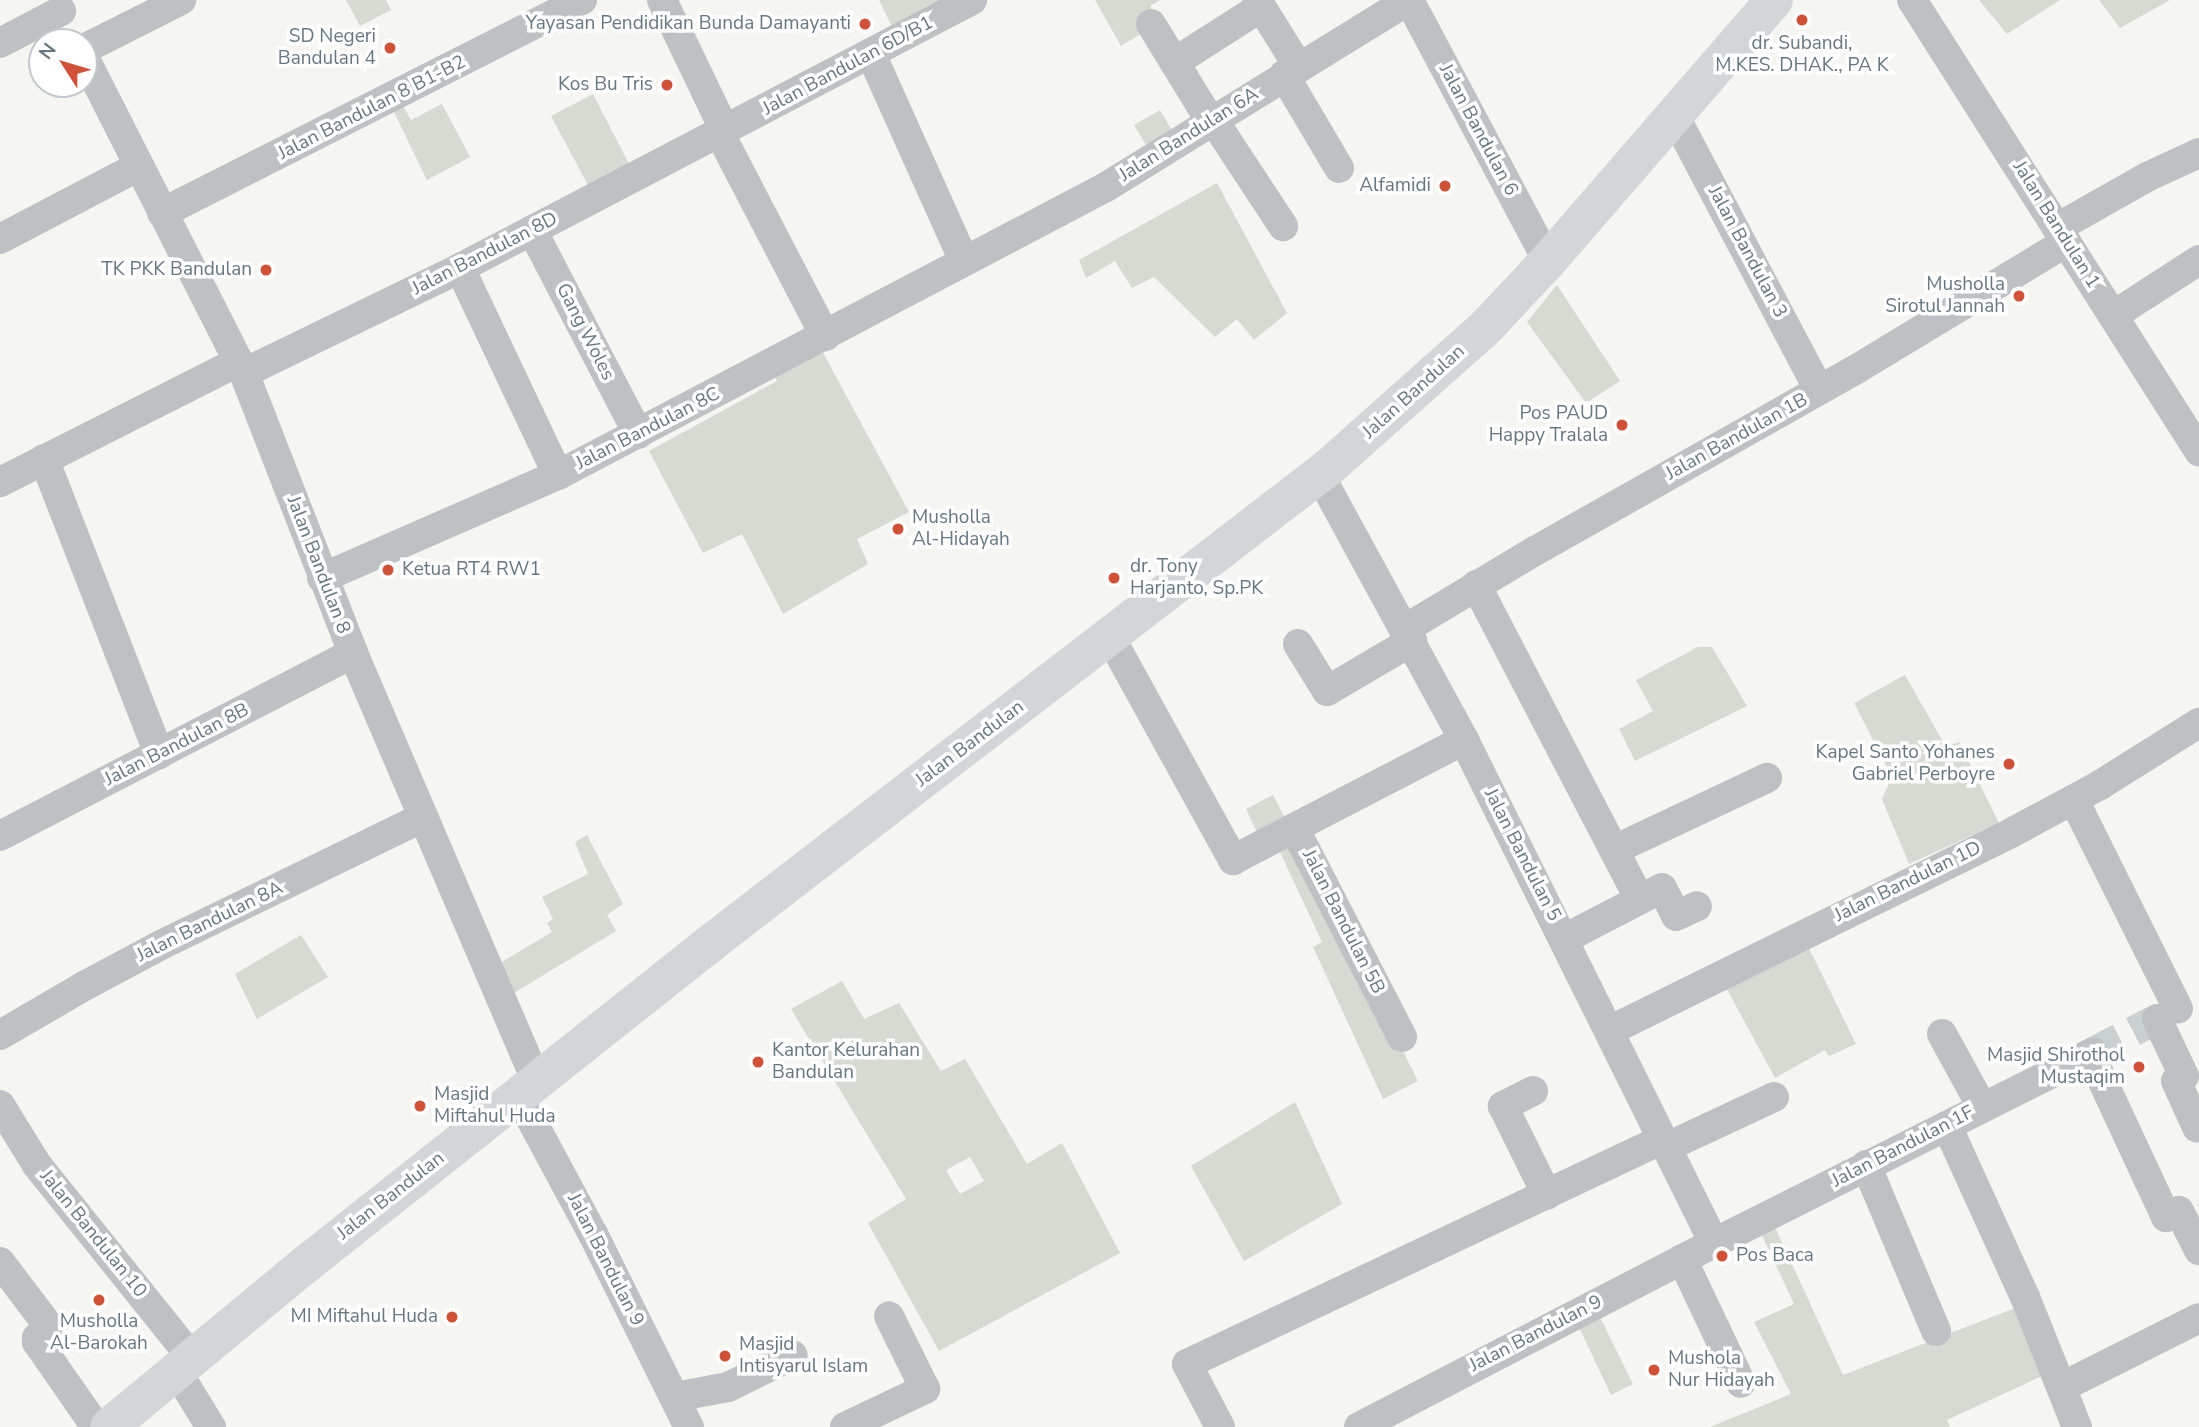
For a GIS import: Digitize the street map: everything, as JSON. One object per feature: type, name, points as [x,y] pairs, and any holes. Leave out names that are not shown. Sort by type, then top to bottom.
[{"type":"main road","name":"Jalan Bandulan","points":[[109,1427],[305,1265],[527,1088],[800,873],[1319,474],[1487,326],[1548,261],[1674,115],[1764,4]]},
{"type":"street","points":[[98,42],[181,0]]},
{"type":"street","name":"Jalan Bandulan 8 B1-B2","points":[[162,213],[582,0]]},
{"type":"street","points":[[662,0],[722,133],[825,336]]},
{"type":"street","name":"Jalan Bandulan 6D/B1","points":[[722,133],[972,0]]},
{"type":"street","name":"Jalan Bandulan 6A","points":[[964,261],[1106,187],[1409,0]]},
{"type":"street","name":"Jalan Bandulan 6","points":[[1409,0],[1548,261]]},
{"type":"street","name":"Jalan Bandulan 1","points":[[1912,0],[2196,441]]},
{"type":"street","points":[[1175,62],[1259,3],[1339,168]]},
{"type":"street","points":[[0,43],[58,6],[69,28]]},
{"type":"street","points":[[1151,24],[1212,122],[1283,226]]},
{"type":"street","points":[[871,54],[964,261]]},
{"type":"street","name":"Jalan Bandulan 8","points":[[98,86],[241,367],[353,653],[424,817],[527,1088]]},
{"type":"street","name":"Jalan Bandulan 3","points":[[1674,115],[1819,390]]},
{"type":"street","name":"Jalan Bandulan 8D","points":[[0,482],[241,367],[460,268],[722,133]]},
{"type":"street","name":"Jalan Bandulan 1B","points":[[1298,644],[1327,691],[1476,585],[1819,390],[2062,235],[2147,177],[2199,153]]},
{"type":"street","points":[[0,239],[138,167]]},
{"type":"street","name":"Gang Woles","points":[[532,230],[638,434]]},
{"type":"street","points":[[2113,315],[2199,260]]},
{"type":"street","name":"Jalan Bandulan 8C","points":[[323,578],[558,475],[964,261]]},
{"type":"street","points":[[460,268],[558,475]]},
{"type":"street","points":[[44,459],[159,754]]},
{"type":"street","name":"Jalan Bandulan 5","points":[[1319,474],[1464,740],[1611,1030],[1714,1242]]},
{"type":"street","points":[[1476,585],[1616,849],[1639,898]]},
{"type":"street","points":[[1110,637],[1233,860],[1294,828]]},
{"type":"street","name":"Jalan Bandulan 8B","points":[[0,836],[353,653]]},
{"type":"street","name":"Jalan Bandulan 1D","points":[[1611,1030],[2074,800],[2199,723]]},
{"type":"street","name":"Jalan Bandulan 5B","points":[[1402,1037],[1294,828],[1464,740]]},
{"type":"street","points":[[1616,849],[1767,778]]},
{"type":"street","points":[[2074,800],[2172,1012],[2184,1076],[2176,1081],[2197,1127]]},
{"type":"street","name":"Jalan Bandulan 8A","points":[[0,1035],[86,985],[161,946],[424,817]]},
{"type":"street","points":[[1564,939],[1662,888],[1676,916],[1697,906]]},
{"type":"street","points":[[1942,1034],[1982,1107]]},
{"type":"street","name":"Jalan Bandulan 1F","points":[[1714,1242],[2091,1053],[2166,1217],[2179,1211],[2199,1250]]},
{"type":"street","name":"Jalan Bandulan 9","points":[[527,1088],[551,1152],[689,1427]]},
{"type":"street","points":[[1533,1091],[1503,1105],[1547,1195]]},
{"type":"street","points":[[1220,1427],[1187,1364],[1547,1195],[1774,1097]]},
{"type":"street","name":"Jalan Bandulan 10","points":[[0,1104],[37,1165],[185,1365],[211,1427]]},
{"type":"street","points":[[1947,1126],[2015,1273],[2077,1427]]},
{"type":"street","points":[[1866,1166],[1936,1331]]},
{"type":"street","name":"Jalan Bandulan 9","points":[[1359,1427],[1714,1242]]},
{"type":"street","points":[[1682,1259],[1741,1383]]},
{"type":"street","points":[[0,1262],[47,1324],[48,1328],[37,1338],[37,1342],[96,1427]]},
{"type":"street","points":[[845,1427],[925,1389],[889,1317]]},
{"type":"street","points":[[2062,1387],[2199,1318]]},
{"type":"street","points":[[675,1397],[728,1387],[793,1355]]},
{"type":"shaded area","points":[[346,0],[386,0],[391,10],[360,26]]},
{"type":"shaded area","points":[[879,0],[951,0],[893,29]]},
{"type":"shaded area","points":[[1095,0],[1160,0],[1150,6],[1159,23],[1121,46]]},
{"type":"shaded area","points":[[1979,0],[2060,0],[2007,34]]},
{"type":"shaded area","points":[[2099,0],[2170,0],[2120,28]]},
{"type":"shaded area","points":[[593,94],[630,166],[590,189],[551,116]]},
{"type":"shaded area","points":[[442,104],[470,157],[427,180],[393,110],[403,106],[411,120]]},
{"type":"shaded area","points":[[1160,110],[1174,134],[1149,150],[1134,125]]},
{"type":"shaded area","points":[[1217,183],[1287,313],[1254,340],[1237,319],[1215,337],[1154,277],[1132,288],[1115,261],[1086,278],[1079,260]]},
{"type":"shaded area","points":[[1557,285],[1620,381],[1586,403],[1527,322]]},
{"type":"shaded area","points":[[820,347],[909,512],[857,539],[868,564],[783,614],[742,534],[703,553],[649,451],[777,381],[773,372]]},
{"type":"shaded area","points":[[1698,647],[1712,647],[1747,706],[1635,761],[1619,729],[1653,711],[1636,680]]},
{"type":"shaded area","points":[[1905,675],[1946,747],[1959,742],[1999,823],[1909,864],[1882,799],[1892,777],[1854,703]]},
{"type":"shaded area","points":[[1273,795],[1289,826],[1261,841],[1246,809]]},
{"type":"shaded area","points":[[587,835],[623,904],[607,915],[616,931],[509,996],[495,966],[552,932],[547,923],[553,919],[542,897],[588,874],[575,842]]},
{"type":"shaded area","points":[[1298,841],[1418,1081],[1383,1099],[1313,947],[1322,942],[1279,850]]},
{"type":"shaded area","points":[[301,935],[328,977],[257,1019],[235,974]]},
{"type":"shaded area","points":[[1805,940],[1856,1044],[1829,1056],[1825,1050],[1775,1078],[1722,980]]},
{"type":"shaded area","points":[[842,981],[864,1019],[899,1003],[941,1071],[965,1059],[1027,1164],[1062,1143],[1120,1253],[939,1351],[868,1223],[906,1199],[791,1009]],"holes":[[[970,1157],[984,1181],[960,1194],[946,1170]]]},
{"type":"shaded area","points":[[1295,1102],[1342,1204],[1244,1261],[1191,1166]]},
{"type":"shaded area","points":[[1774,1225],[1843,1375],[2015,1308],[2044,1375],[1947,1420],[1950,1427],[1710,1427],[1791,1394],[1754,1322],[1794,1304],[1760,1231]]},
{"type":"shaded area","points":[[1598,1313],[1633,1384],[1611,1395],[1577,1323]]},
{"type":"tunnel","points":[[2093,1052],[2153,1021]]},
{"type":"place","name":"dr. Subandi, M.KES. DHAK., PA K","points":[[1802,20]]},
{"type":"place","name":"Yayasan Pendidikan Bunda Damayanti","points":[[865,24]]},
{"type":"place","name":"SD Negeri Bandulan 4","points":[[390,48]]},
{"type":"place","name":"Kos Bu Tris","points":[[667,85]]},
{"type":"place","name":"Alfamidi","points":[[1445,186]]},
{"type":"place","name":"TK PKK Bandulan","points":[[266,270]]},
{"type":"place","name":"Musholla Sirotul Jannah","points":[[2019,296]]},
{"type":"place","name":"Pos PAUD Happy Tralala","points":[[1622,425]]},
{"type":"place","name":"Musholla Al-Hidayah","points":[[898,529]]},
{"type":"place","name":"Ketua RT4 RW1","points":[[388,570]]},
{"type":"place","name":"dr. Tony Harjanto, Sp.PK","points":[[1114,578]]},
{"type":"place","name":"Kapel Santo Yohanes Gabriel Perboyre","points":[[2009,764]]},
{"type":"place","name":"Kantor Kelurahan Bandulan","points":[[758,1062]]},
{"type":"place","name":"Masjid Shirothol Mustaqim","points":[[2139,1067]]},
{"type":"place","name":"Masjid Miftahul Huda","points":[[420,1106]]},
{"type":"place","name":"Pos Baca","points":[[1722,1256]]},
{"type":"place","name":"Musholla Al-Barokah","points":[[99,1300]]},
{"type":"place","name":"MI Miftahul Huda","points":[[452,1317]]},
{"type":"place","name":"Masjid Intisyarul Islam","points":[[725,1356]]},
{"type":"place","name":"Mushola Nur Hidayah","points":[[1654,1370]]}]
